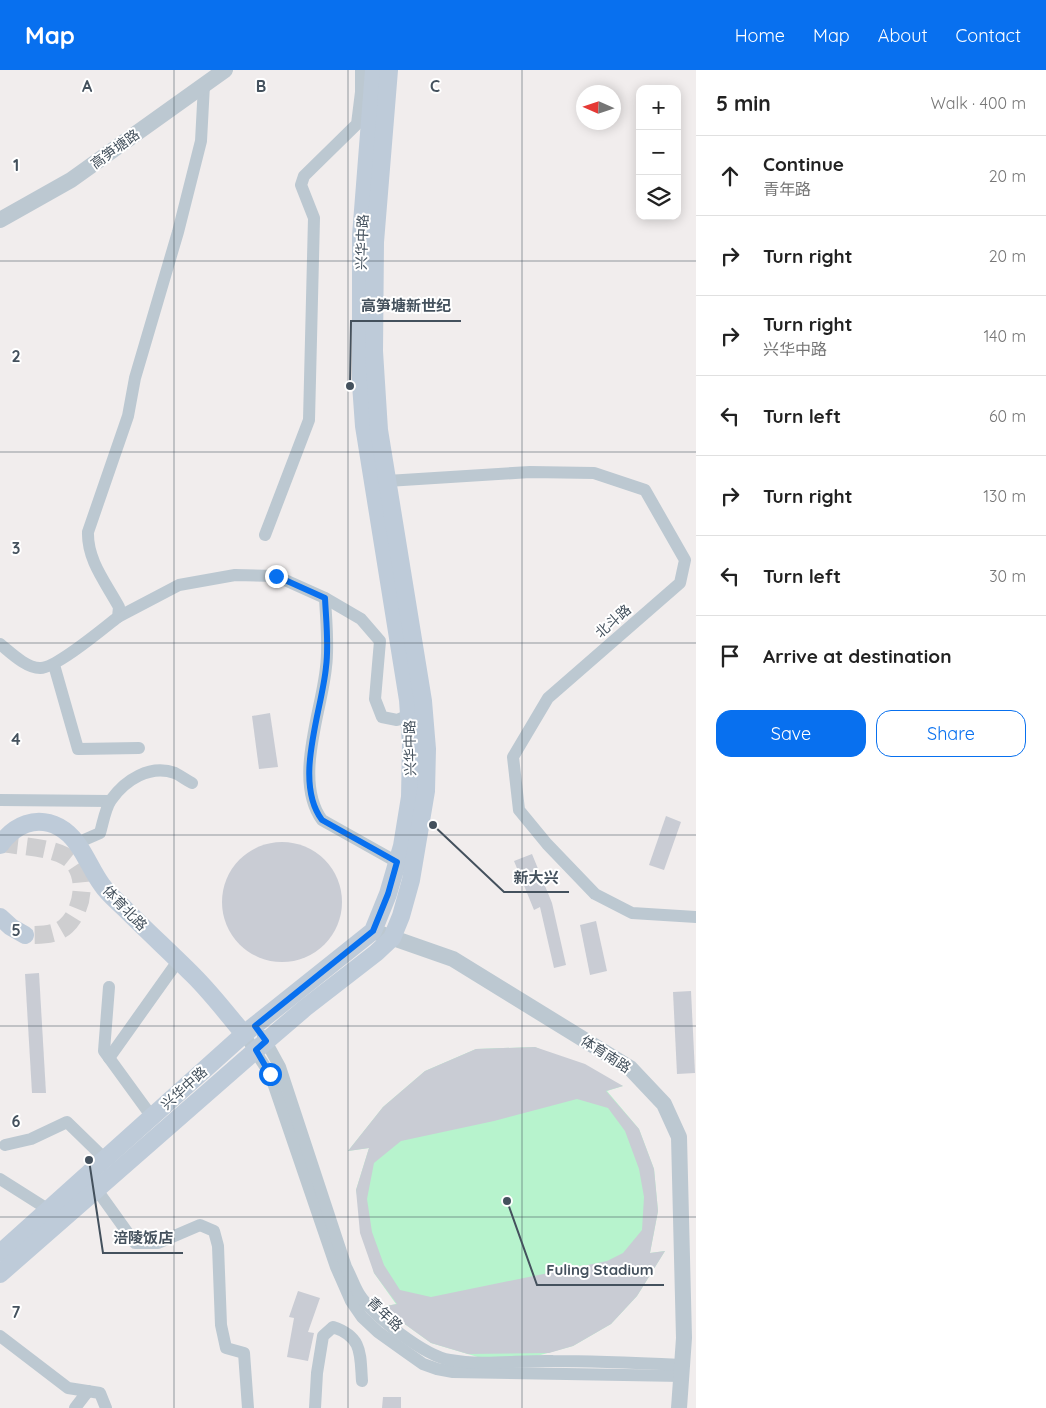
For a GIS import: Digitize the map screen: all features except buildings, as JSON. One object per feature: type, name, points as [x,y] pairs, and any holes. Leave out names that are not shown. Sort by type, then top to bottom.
[{"type":"main road","name":"兴华中路","points":[[0,1254],[249,1030],[373,931],[388,894],[402,846],[410,797],[412,744],[417,714],[364,426],[361,384],[361,236],[374,70]]},
{"type":"main road","points":[[0,1274],[261,1045],[376,953],[392,938],[401,916],[413,871],[426,791],[427,749],[417,714],[388,481],[379,430],[374,351],[375,242],[389,70]]},
{"type":"main road","name":"体育北路","points":[[0,845],[8,834],[18,826],[39,822],[58,826],[68,833],[77,843],[102,886],[249,1030]]},
{"type":"main road","points":[[0,917],[11,927],[25,935]]},
{"type":"street","points":[[265,536],[310,420],[314,218],[301,185],[304,176],[358,124],[361,70]]},
{"type":"street","points":[[118,617],[119,608],[90,556],[87,545],[88,532],[128,416],[135,378],[178,232],[201,141],[212,76]]},
{"type":"street","name":"高笋塘路","points":[[0,220],[71,180],[212,76]]},
{"type":"street","name":"北斗路","points":[[388,481],[530,472],[594,473],[645,490],[685,560],[680,583],[548,698],[513,757],[519,810],[547,844],[595,894],[632,913],[696,917]]},
{"type":"street","points":[[0,644],[21,661],[40,668],[54,665],[118,617],[179,585],[235,575],[276,576],[325,598],[361,619],[380,641],[376,699],[382,717],[397,720],[417,714]]},
{"type":"street","points":[[325,598],[326,666],[310,754],[311,791],[314,809],[322,820],[413,871]]},
{"type":"street","points":[[54,665],[78,750],[139,748]]},
{"type":"street","points":[[77,843],[100,833],[110,801],[128,781],[140,774],[156,771],[174,773],[192,783]]},
{"type":"street","points":[[0,800],[110,801]]},
{"type":"street","name":"体育南路","points":[[373,931],[453,959],[630,1068],[664,1104],[679,1137],[684,1338],[679,1408]]},
{"type":"street","points":[[109,1058],[178,961]]},
{"type":"street","points":[[110,987],[104,1051],[152,1117]]},
{"type":"street","name":"青年路","points":[[249,1030],[261,1045],[336,1267],[351,1302],[362,1317],[378,1332],[423,1364],[453,1372],[682,1370]]},
{"type":"street","points":[[5,1145],[31,1140],[68,1122],[105,1159]]},
{"type":"street","points":[[0,1179],[49,1210]]},
{"type":"street","points":[[97,1190],[135,1244],[158,1243],[200,1225],[214,1231],[218,1246],[220,1325],[226,1348],[244,1353],[248,1408]]},
{"type":"street","points":[[314,1408],[323,1336],[334,1327],[346,1331],[355,1339],[360,1353],[362,1381]]},
{"type":"street","points":[[0,1336],[68,1388],[100,1393],[106,1408]]},
{"type":"street","points":[[75,1408],[88,1391]]},
{"type":"green space","points":[[535,1047],[623,1086],[607,1091],[639,1129],[654,1169],[658,1211],[650,1253],[665,1251],[637,1296],[611,1324],[573,1346],[526,1359],[481,1358],[431,1343],[381,1307],[396,1304],[374,1273],[356,1190],[369,1148],[348,1151],[383,1107],[425,1071],[476,1049]]},
{"type":"tunnel","points":[[0,843],[42,849],[65,856],[73,862],[81,880],[82,890],[77,910],[66,926],[57,932],[25,935]]},
{"type":"place","name":"高笋塘新世纪","points":[[350,386]]},
{"type":"place","name":"新大兴","points":[[433,825]]},
{"type":"place","name":"涪陵饭店","points":[[89,1160]]},
{"type":"place","name":"Fuling Stadium","points":[[507,1201]]},
{"type":"route","points":[[270,1074],[256,1050],[266,1041],[255,1026],[373,931],[388,894],[397,862],[322,820],[314,809],[311,791],[310,754],[326,666],[325,598],[276,576]]}]
